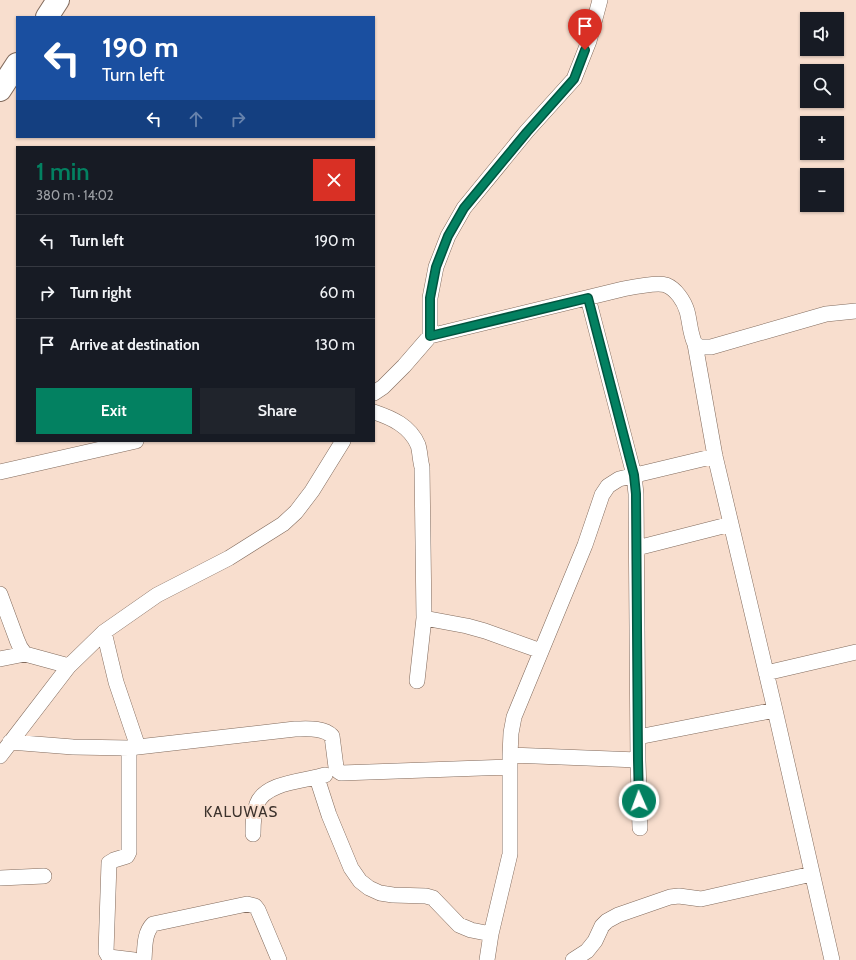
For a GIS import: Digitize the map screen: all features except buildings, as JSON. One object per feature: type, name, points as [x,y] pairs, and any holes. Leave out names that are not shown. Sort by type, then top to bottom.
[{"type":"main road","points":[[48,16],[58,0]]},
{"type":"main road","points":[[0,90],[16,66]]},
{"type":"street","points":[[430,336],[430,298],[436,267],[448,236],[464,208],[527,132],[574,79],[589,41],[600,0]]},
{"type":"street","points":[[375,392],[383,387],[404,366],[430,336],[638,286],[666,285],[679,296],[686,310],[692,338],[695,344],[714,456],[775,710],[832,960]]},
{"type":"street","points":[[588,298],[634,475],[636,494],[640,828]]},
{"type":"street","points":[[695,344],[700,347],[711,347],[826,314],[856,311]]},
{"type":"street","points":[[375,412],[402,424],[411,432],[418,446],[422,466],[424,618],[417,681]]},
{"type":"street","points":[[0,472],[132,442]]},
{"type":"street","points":[[0,756],[69,666],[104,632],[157,595],[229,558],[283,524],[296,512],[312,491],[342,442]]},
{"type":"street","points":[[487,960],[510,854],[510,761],[511,733],[514,717],[585,545],[602,495],[608,486],[619,478],[714,456]]},
{"type":"street","points":[[637,548],[730,524]]},
{"type":"street","points":[[0,594],[20,647],[25,654]]},
{"type":"street","points":[[424,618],[485,631],[541,651]]},
{"type":"street","points":[[104,632],[134,747],[129,852],[127,856],[114,860],[109,864],[106,952],[109,957],[134,960]]},
{"type":"street","points":[[766,673],[856,652]]},
{"type":"street","points":[[0,660],[25,654],[69,666]]},
{"type":"street","points":[[638,737],[775,710]]},
{"type":"street","points":[[10,742],[73,747],[134,747],[295,729],[319,730],[325,731],[332,736],[336,767],[338,771]]},
{"type":"street","points":[[253,834],[254,814],[257,802],[267,792],[278,786],[317,778],[338,771],[346,774],[510,761],[638,760]]},
{"type":"street","points":[[317,778],[329,815],[351,868],[360,881],[369,888],[380,893],[426,896],[434,898],[459,925],[471,930],[492,934]]},
{"type":"street","points":[[573,960],[587,951],[595,941],[602,926],[607,921],[618,915],[670,897],[679,896],[701,898],[812,874]]},
{"type":"street","points":[[0,878],[44,876]]},
{"type":"street","points":[[144,960],[146,934],[148,929],[154,924],[247,904],[255,906],[258,910],[279,960]]},
{"type":"district","name":"KALUWAS","points":[[241,812]]},
{"type":"route","points":[[585,50],[574,79],[527,132],[464,208],[448,236],[436,267],[430,298],[430,336],[588,298],[634,475],[636,494],[639,801]]}]
